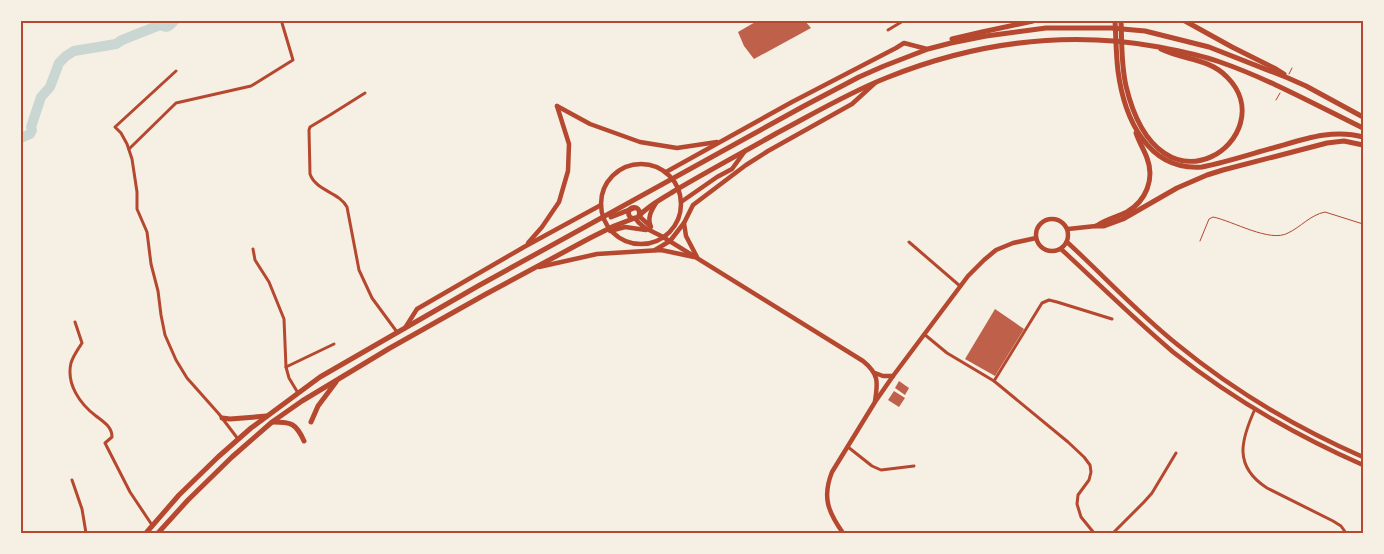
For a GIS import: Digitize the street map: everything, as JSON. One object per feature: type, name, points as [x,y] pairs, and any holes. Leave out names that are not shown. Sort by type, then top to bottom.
[{"type":"highway","points":[[529,258],[541,254],[632,208],[710,158],[859,77],[949,40],[1033,21]]},
{"type":"highway","points":[[1096,226],[1134,207],[1147,190],[1150,172],[1121,91],[1115,21]]},
{"type":"highway","points":[[1121,21],[1119,59],[1134,112],[1145,132],[1159,149],[1170,157],[1187,162],[1202,160],[1217,154],[1232,140],[1240,124],[1242,106],[1236,88],[1228,77],[1211,66],[1199,60],[1155,46]]},
{"type":"highway","points":[[1185,21],[1232,48],[1276,69],[1288,78]]},
{"type":"highway","points":[[938,46],[1021,31],[1066,28],[1119,28],[1156,33],[1209,47],[1288,78],[1363,117]]},
{"type":"highway","points":[[158,533],[220,468],[272,422],[338,379],[428,326],[533,268],[609,228],[637,217],[647,208],[678,189],[827,106],[877,82],[929,62],[960,53],[1020,42],[1089,40],[1119,41],[1155,46],[1207,58],[1248,73],[1363,128]]},
{"type":"highway","points":[[1132,122],[1140,136],[1156,154],[1173,164],[1189,168],[1217,164],[1319,136],[1340,134],[1363,137]]},
{"type":"highway","points":[[1096,226],[1104,226],[1123,219],[1177,188],[1223,170],[1327,143],[1344,142],[1363,145]]},
{"type":"highway","points":[[146,533],[192,481],[238,439],[320,377],[529,258],[673,180]]},
{"type":"highway","points":[[632,208],[639,210],[637,217]]},
{"type":"highway","points":[[632,208],[629,212],[630,216],[637,217]]},
{"type":"highway","points":[[311,422],[318,406],[338,379]]},
{"type":"highway","points":[[222,418],[267,416]]},
{"type":"highway","points":[[272,422],[284,422],[293,425],[298,429],[304,441]]},
{"type":"main road","points":[[666,172],[904,43],[928,50]]},
{"type":"main road","points":[[654,250],[670,241],[684,223],[693,205],[746,165],[852,104],[877,82]]},
{"type":"main road","points":[[524,247],[542,227],[560,202],[568,171],[569,144],[557,106],[590,124],[640,142],[678,148],[721,142]]},
{"type":"main road","points":[[681,202],[732,169],[745,151]]},
{"type":"main road","points":[[642,164],[655,166],[666,172],[673,180],[680,195],[681,209],[677,222],[668,233],[661,236],[657,241],[644,244],[630,243],[618,238],[609,228],[603,217],[601,205],[603,192],[609,180],[618,172],[629,166],[642,164]]},
{"type":"main road","points":[[650,229],[650,214],[659,201]]},
{"type":"main road","points":[[404,328],[417,309],[601,205]]},
{"type":"main road","points":[[637,217],[650,229],[854,354],[867,364],[875,373],[878,383],[875,402]]},
{"type":"main road","points":[[1048,219],[1062,221],[1068,229],[1067,242],[1061,249],[1056,251],[1045,250],[1038,243],[1035,233],[1039,224],[1048,219]]},
{"type":"main road","points":[[684,223],[686,236],[698,258]]},
{"type":"main road","points":[[1068,229],[1096,226]]},
{"type":"main road","points":[[590,238],[625,227],[650,229]]},
{"type":"main road","points":[[843,533],[829,509],[828,483],[832,472],[875,402],[960,286],[976,268],[996,250],[1013,243],[1036,238]]},
{"type":"main road","points":[[1067,242],[1154,325],[1202,364],[1244,394],[1297,425],[1324,440],[1363,457]]},
{"type":"main road","points":[[1061,249],[1175,353],[1219,386],[1304,438],[1363,465]]},
{"type":"main road","points":[[533,268],[597,254],[654,250],[698,258]]},
{"type":"main road","points":[[875,373],[883,376],[893,376]]},
{"type":"street","points":[[888,30],[903,21]]},
{"type":"street","points":[[129,149],[176,103],[251,86],[293,60],[282,23]]},
{"type":"street","points":[[176,72],[115,127],[121,133],[132,158],[138,209],[147,232],[151,264],[158,291],[165,335],[183,373],[214,407],[238,439]]},
{"type":"street","points":[[364,93],[310,127],[310,174],[317,184],[344,202],[347,207],[360,270],[372,298],[397,332]]},
{"type":"street","points":[[909,242],[960,286]]},
{"type":"street","points":[[253,250],[254,260],[269,282],[284,319],[286,367],[298,393]]},
{"type":"street","points":[[994,381],[1042,303],[1049,300],[1112,319]]},
{"type":"street","points":[[75,322],[82,343],[72,362],[70,374],[73,388],[88,408],[104,421],[113,434],[105,443],[130,492],[152,525]]},
{"type":"street","points":[[924,334],[947,353],[994,381],[1084,456],[1090,465],[1091,472],[1089,480],[1078,495],[1077,504],[1081,516],[1094,533]]},
{"type":"street","points":[[286,367],[334,344]]},
{"type":"street","points":[[1255,409],[1242,449],[1249,472],[1267,488],[1333,521],[1341,526],[1346,533]]},
{"type":"street","points":[[848,447],[872,466],[881,470],[914,466]]},
{"type":"street","points":[[1113,533],[1148,497],[1176,452]]},
{"type":"street","points":[[72,480],[82,509],[86,533]]},
{"type":"street","points":[[21,518],[21,524]]},
{"type":"lane","points":[[1200,241],[1209,220],[1213,217],[1259,233],[1275,236],[1287,234],[1318,213],[1325,212],[1363,224]]},
{"type":"building","points":[[757,21],[805,21],[811,28],[754,59],[744,46],[738,32]]},
{"type":"building","points":[[995,309],[1024,329],[995,376],[965,359]]},
{"type":"building","points":[[899,381],[909,388],[905,395],[895,388]]},
{"type":"building","points":[[894,391],[905,398],[899,407],[888,400]]},
{"type":"waterway","points":[[21,138],[30,134],[41,97],[50,87],[59,63],[66,56],[74,51],[116,44],[160,25],[168,26],[174,21]]}]
